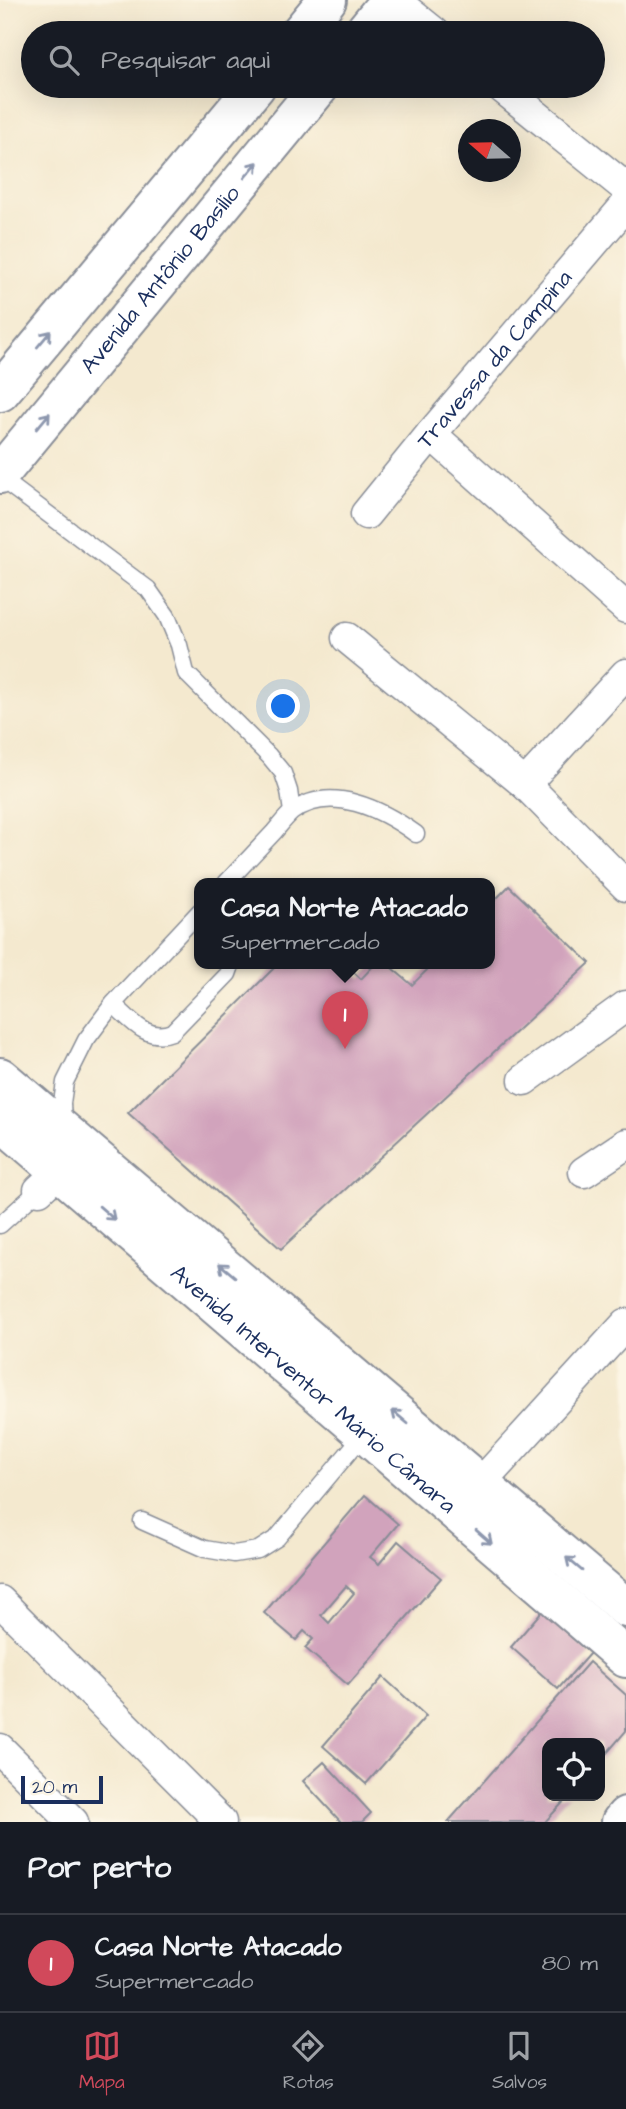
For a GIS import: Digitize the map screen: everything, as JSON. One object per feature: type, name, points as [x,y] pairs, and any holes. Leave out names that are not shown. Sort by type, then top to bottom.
[{"type":"main road","points":[[310,21],[327,0]]},
{"type":"main road","points":[[374,21],[392,0]]},
{"type":"main road","points":[[0,391],[246,98]]},
{"type":"main road","name":"Avenida Antônio Basílio","points":[[0,476],[310,98]]},
{"type":"main road","name":"Avenida Interventor Mário Câmara","points":[[0,1077],[62,1163],[365,1434],[626,1658]]},
{"type":"main road","name":"Avenida Interventor Mário Câmara","points":[[0,1120],[62,1163],[480,1484],[626,1608]]},
{"type":"main road","points":[[621,1822],[626,1816]]},
{"type":"street","points":[[392,0],[419,21]]},
{"type":"street","points":[[515,98],[626,188]]},
{"type":"street","name":"Travessa da Campina","points":[[366,514],[626,205]]},
{"type":"street","points":[[431,434],[626,608]]},
{"type":"street","points":[[347,638],[525,784],[626,886]]},
{"type":"street","points":[[525,784],[626,674]]},
{"type":"street","points":[[524,1080],[626,1006]]},
{"type":"street","points":[[584,1172],[626,1144]]},
{"type":"street","points":[[480,1484],[626,1324]]},
{"type":"street","points":[[0,1601],[220,1822]]},
{"type":"street","points":[[0,1749],[73,1822]]},
{"type":"lane","points":[[0,476],[148,589],[167,616],[179,645],[186,673],[283,773],[292,812]]},
{"type":"lane","points":[[231,878],[292,812],[314,801],[341,800],[369,807],[393,818],[416,834]]},
{"type":"lane","points":[[0,1225],[62,1163],[62,1103],[65,1082],[86,1040],[113,1004],[194,919]]},
{"type":"lane","points":[[113,1004],[142,1030],[163,1036],[172,1032],[230,969]]},
{"type":"lane","points":[[142,1521],[205,1549],[234,1554],[258,1550],[277,1538],[365,1434]]},
{"type":"building","points":[[509,886],[590,963],[281,1249],[128,1113],[273,969],[350,969],[361,979],[370,969],[393,969],[412,985],[428,969],[495,969],[495,900]]},
{"type":"building","points":[[365,1495],[398,1524],[370,1557],[379,1564],[398,1541],[441,1578],[348,1685],[305,1648],[313,1639],[304,1631],[296,1640],[264,1613]],"holes":[[[346,1586],[354,1593],[329,1623],[321,1615]]]},
{"type":"building","points":[[542,1611],[590,1653],[558,1689],[511,1647]]},
{"type":"building","points":[[589,1662],[626,1695],[626,1731],[605,1755],[605,1738],[542,1738],[542,1801],[564,1801],[545,1822],[448,1822]]},
{"type":"building","points":[[383,1677],[426,1716],[366,1784],[323,1746]]},
{"type":"building","points":[[324,1762],[371,1813],[362,1822],[341,1822],[303,1781]]},
{"type":"place","name":"Casa Norte Atacado","points":[[345,1049]]}]
